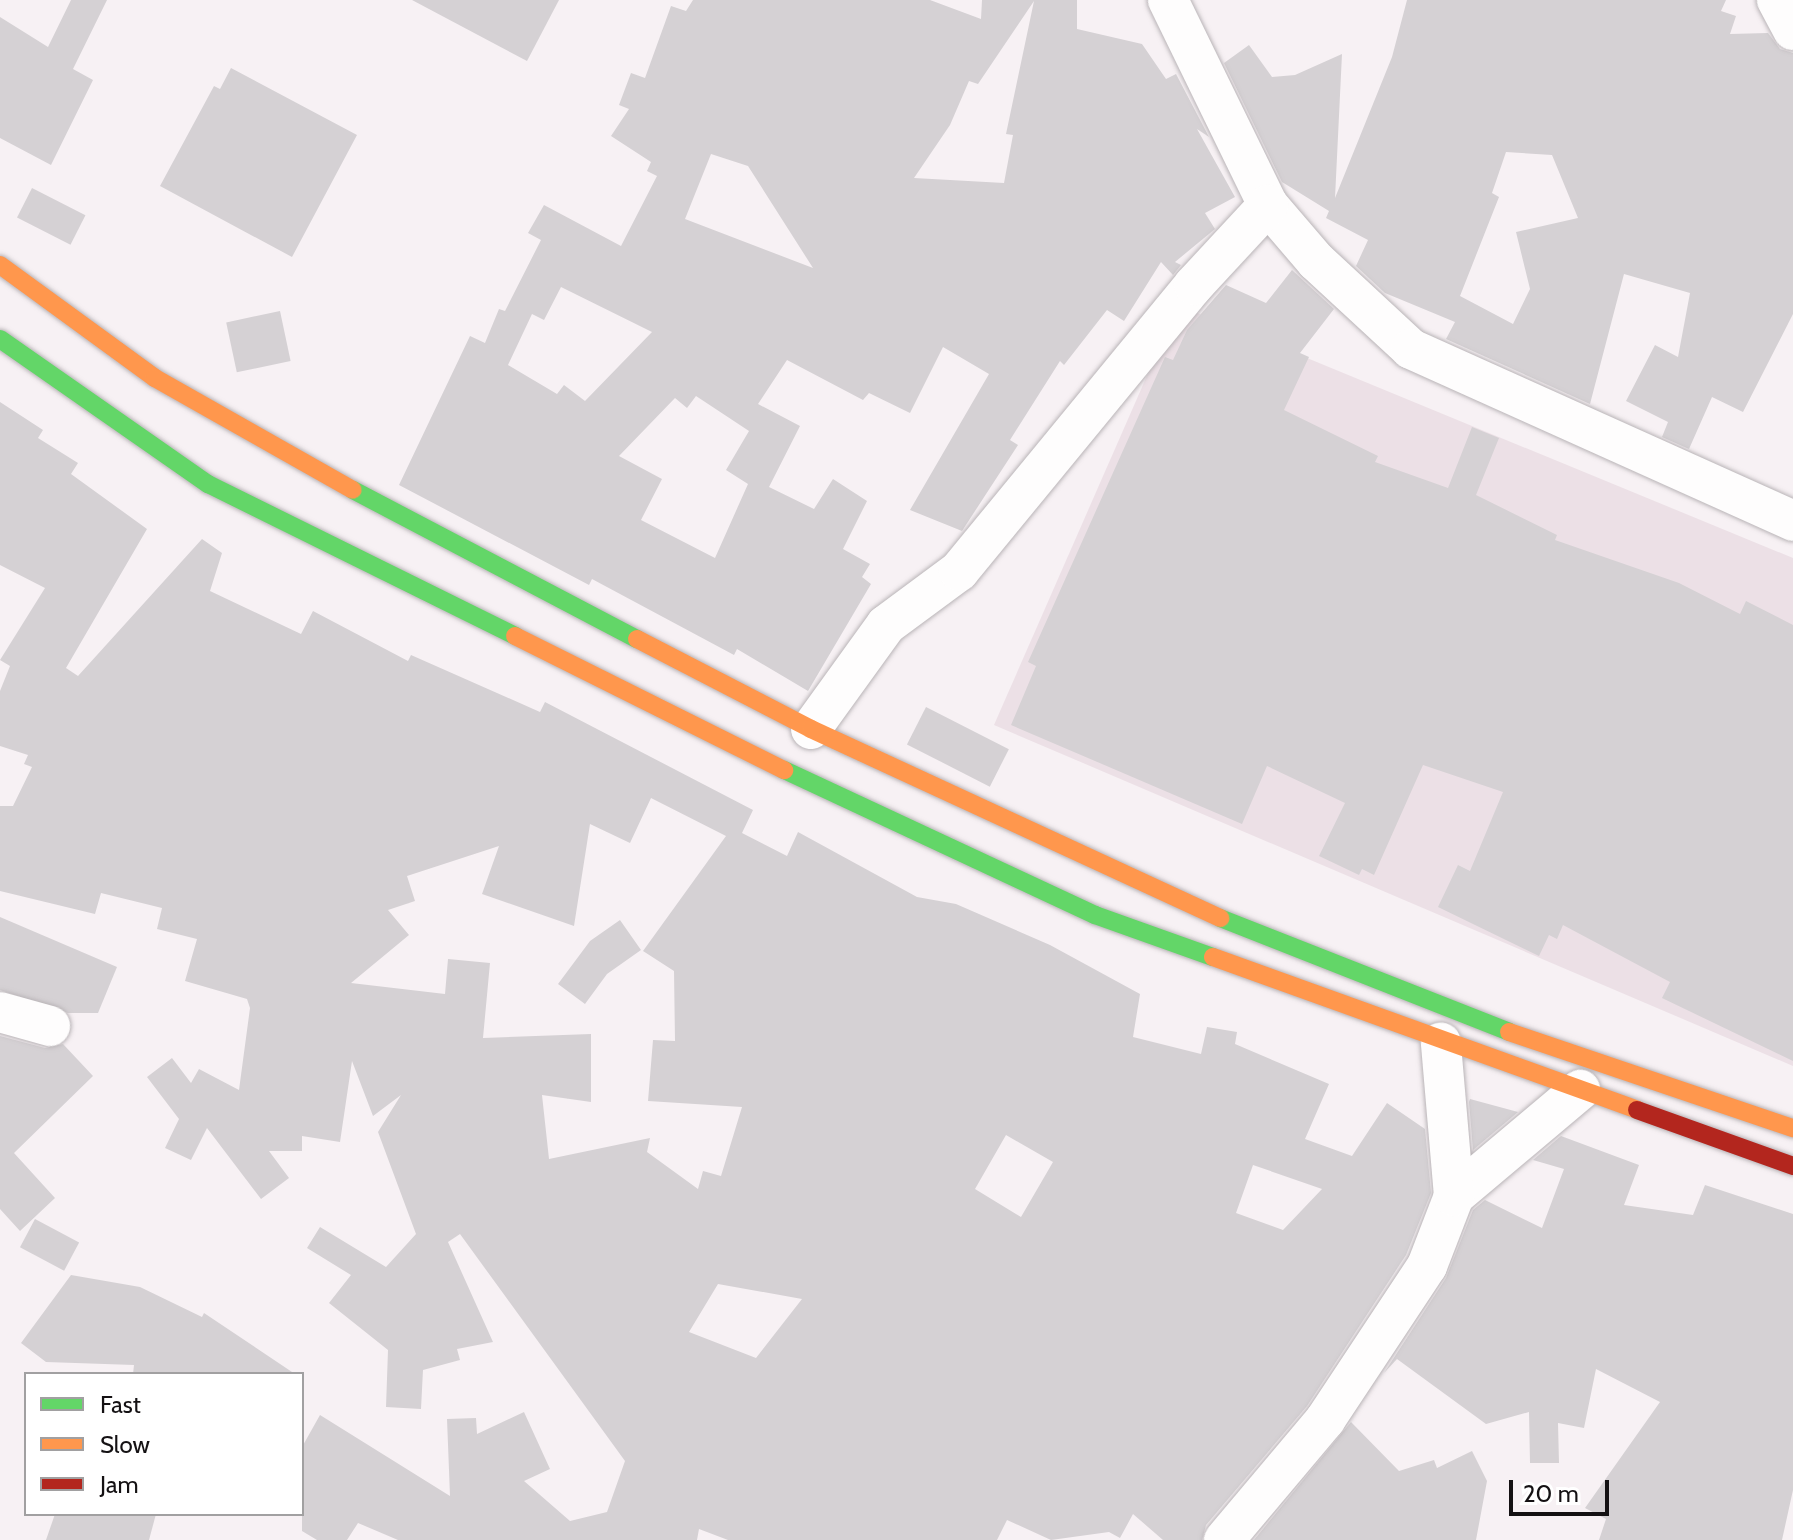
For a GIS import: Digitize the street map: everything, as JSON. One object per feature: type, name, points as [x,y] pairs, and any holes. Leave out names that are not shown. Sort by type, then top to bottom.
[{"type":"main road","points":[[0,265],[155,378],[251,437],[811,729],[1265,939],[1485,1024],[1793,1128]]},
{"type":"main road","points":[[0,339],[208,484],[852,804],[1095,915],[1441,1043],[1793,1166]]},
{"type":"street","points":[[1168,0],[1268,205],[1316,261],[1411,349],[1793,521]]},
{"type":"street","points":[[1777,0],[1793,30]]},
{"type":"street","points":[[811,729],[886,625],[968,562],[1194,285],[1268,205]]},
{"type":"street","points":[[0,1012],[50,1026]]},
{"type":"street","points":[[1224,1540],[1325,1420],[1427,1266],[1454,1196],[1441,1043]]},
{"type":"street","points":[[1454,1196],[1580,1090]]},
{"type":"shaded area","points":[[1178,305],[1793,558],[1793,1066],[994,725]]},
{"type":"building","points":[[71,0],[107,0],[73,69],[93,80],[51,165],[0,138],[0,17],[48,47]]},
{"type":"building","points":[[412,0],[559,0],[527,61]]},
{"type":"building","points":[[693,0],[930,0],[981,19],[982,0],[1077,0],[1077,29],[1142,44],[1166,79],[1176,74],[1209,137],[1197,129],[1235,197],[1205,213],[1215,229],[1175,262],[1181,265],[1173,275],[1161,262],[1124,321],[1107,310],[1064,365],[1060,361],[1010,440],[1018,445],[962,531],[910,510],[989,374],[943,347],[910,413],[869,393],[863,400],[787,360],[758,404],[800,426],[769,487],[814,509],[833,479],[867,501],[843,549],[870,564],[862,577],[871,584],[808,691],[737,649],[734,655],[592,579],[589,585],[399,485],[470,336],[485,343],[499,309],[505,311],[541,240],[528,233],[544,205],[621,246],[657,176],[647,171],[651,162],[611,136],[629,109],[619,105],[631,73],[645,78],[671,6],[686,11]],"holes":[[[1034,1],[1006,134],[1013,135],[1004,183],[914,178],[950,125],[969,81],[978,84]],[[711,154],[748,166],[813,268],[685,219]],[[561,287],[652,332],[585,401],[564,385],[557,394],[508,365],[532,314],[544,320]],[[696,396],[749,431],[726,470],[748,484],[715,558],[641,520],[662,479],[619,456],[675,398],[687,408]]]},
{"type":"building","points":[[1407,0],[1726,0],[1721,11],[1736,16],[1730,34],[1768,33],[1780,49],[1793,53],[1793,314],[1743,412],[1712,397],[1689,449],[1662,437],[1668,422],[1626,401],[1655,345],[1678,357],[1690,293],[1624,274],[1590,404],[1446,339],[1455,322],[1385,293],[1356,266],[1368,240],[1326,218],[1329,211],[1282,182],[1224,63],[1249,45],[1272,77],[1295,75],[1342,54],[1335,198],[1392,57]],"holes":[[[1506,152],[1552,155],[1578,218],[1516,232],[1530,289],[1513,324],[1460,296],[1499,197],[1492,193]]]},
{"type":"building","points":[[231,68],[357,135],[292,257],[160,186],[214,86],[220,89]]},
{"type":"building","points":[[32,188],[85,215],[70,245],[17,217]]},
{"type":"building","points":[[1292,270],[1334,309],[1300,353],[1309,357],[1284,410],[1378,456],[1375,462],[1448,488],[1472,427],[1499,438],[1476,495],[1557,535],[1555,540],[1679,583],[1740,614],[1746,601],[1793,625],[1793,1061],[1662,998],[1670,982],[1563,925],[1557,939],[1549,935],[1539,956],[1438,907],[1458,865],[1470,871],[1503,792],[1423,765],[1374,875],[1362,869],[1359,875],[1319,856],[1345,803],[1267,766],[1242,824],[1011,725],[1036,666],[1028,662],[1165,357],[1173,360],[1187,330],[1226,285],[1266,303]]},
{"type":"building","points":[[280,311],[291,361],[237,372],[226,322]]},
{"type":"building","points":[[0,402],[43,430],[38,438],[78,463],[71,474],[147,529],[66,668],[78,676],[202,539],[222,553],[210,591],[301,634],[313,611],[408,661],[411,655],[540,712],[545,702],[753,810],[742,833],[787,856],[798,832],[917,897],[956,904],[1050,945],[1140,994],[1133,1037],[1201,1054],[1207,1027],[1237,1032],[1235,1044],[1329,1084],[1305,1139],[1352,1156],[1387,1103],[1425,1129],[1431,1193],[1406,1255],[1307,1406],[1206,1525],[1202,1540],[1163,1540],[1133,1514],[1120,1538],[1109,1532],[1051,1540],[1007,1520],[997,1540],[728,1540],[699,1529],[697,1540],[398,1540],[358,1523],[347,1540],[317,1540],[302,1531],[302,1516],[304,1443],[320,1415],[450,1496],[447,1419],[476,1418],[477,1434],[524,1412],[550,1469],[524,1481],[570,1521],[607,1512],[625,1461],[460,1234],[448,1242],[493,1342],[457,1349],[460,1360],[423,1370],[421,1409],[386,1407],[388,1350],[329,1303],[351,1275],[307,1248],[320,1227],[386,1267],[416,1234],[378,1132],[401,1095],[373,1116],[352,1061],[340,1142],[302,1136],[302,1151],[269,1151],[289,1178],[261,1199],[207,1128],[191,1160],[165,1148],[179,1119],[147,1077],[172,1058],[191,1083],[199,1069],[239,1090],[250,1008],[247,999],[185,981],[197,939],[157,929],[162,908],[101,893],[95,914],[0,891],[0,806],[13,806],[32,767],[24,764],[28,755],[0,746],[0,691],[10,666],[0,660],[45,588],[0,565]],"holes":[[[651,798],[726,836],[643,951],[674,971],[675,1041],[653,1040],[648,1101],[742,1107],[721,1176],[703,1171],[698,1189],[647,1152],[650,1138],[549,1159],[542,1095],[591,1102],[591,1034],[483,1038],[490,963],[448,959],[445,994],[351,983],[409,935],[388,910],[415,901],[407,876],[499,846],[482,894],[574,926],[590,824],[630,843]],[[1006,1135],[1053,1162],[1021,1217],[975,1189]],[[1253,1165],[1322,1189],[1283,1230],[1236,1213]],[[718,1284],[802,1299],[756,1358],[689,1332]]]},
{"type":"building","points":[[926,707],[1009,749],[990,787],[907,744]]},
{"type":"building","points":[[0,917],[117,967],[98,1013],[68,1013],[0,990]]},
{"type":"building","points":[[620,920],[641,950],[607,974],[585,1004],[558,984],[590,941]]},
{"type":"building","points":[[0,1036],[45,1048],[63,1044],[93,1076],[14,1153],[55,1198],[20,1231],[0,1209]]},
{"type":"building","points":[[1470,1099],[1518,1112],[1473,1150],[1469,1102]]},
{"type":"building","points":[[1561,1136],[1639,1165],[1624,1205],[1693,1215],[1705,1185],[1793,1214],[1793,1490],[1782,1540],[1599,1540],[1606,1519],[1585,1508],[1660,1402],[1596,1369],[1584,1428],[1558,1423],[1559,1463],[1530,1463],[1529,1412],[1486,1424],[1397,1359],[1384,1373],[1446,1278],[1473,1210],[1485,1200],[1542,1228],[1564,1169],[1533,1160]]},
{"type":"building","points":[[35,1219],[79,1242],[64,1271],[20,1247]]},
{"type":"building","points":[[71,1275],[140,1287],[202,1317],[204,1313],[292,1372],[133,1372],[134,1365],[46,1362],[21,1343]]},
{"type":"building","points":[[1351,1422],[1399,1471],[1434,1460],[1437,1468],[1472,1451],[1487,1481],[1476,1540],[1254,1540]]},
{"type":"building","points":[[54,1516],[155,1516],[149,1540],[46,1540]]},
{"type":"traffic: fast","points":[[0,339],[208,484],[515,636]]},
{"type":"traffic: fast","points":[[353,490],[637,639]]},
{"type":"traffic: fast","points":[[784,770],[1095,915],[1213,957]]},
{"type":"traffic: fast","points":[[1220,918],[1509,1032]]},
{"type":"traffic: slow","points":[[0,265],[155,378],[353,490]]},
{"type":"traffic: slow","points":[[515,636],[784,770]]},
{"type":"traffic: slow","points":[[637,639],[811,729],[1220,918]]},
{"type":"traffic: slow","points":[[1213,957],[1637,1110]]},
{"type":"traffic: slow","points":[[1509,1032],[1793,1128]]},
{"type":"traffic: jam","points":[[1637,1110],[1793,1166]]}]
